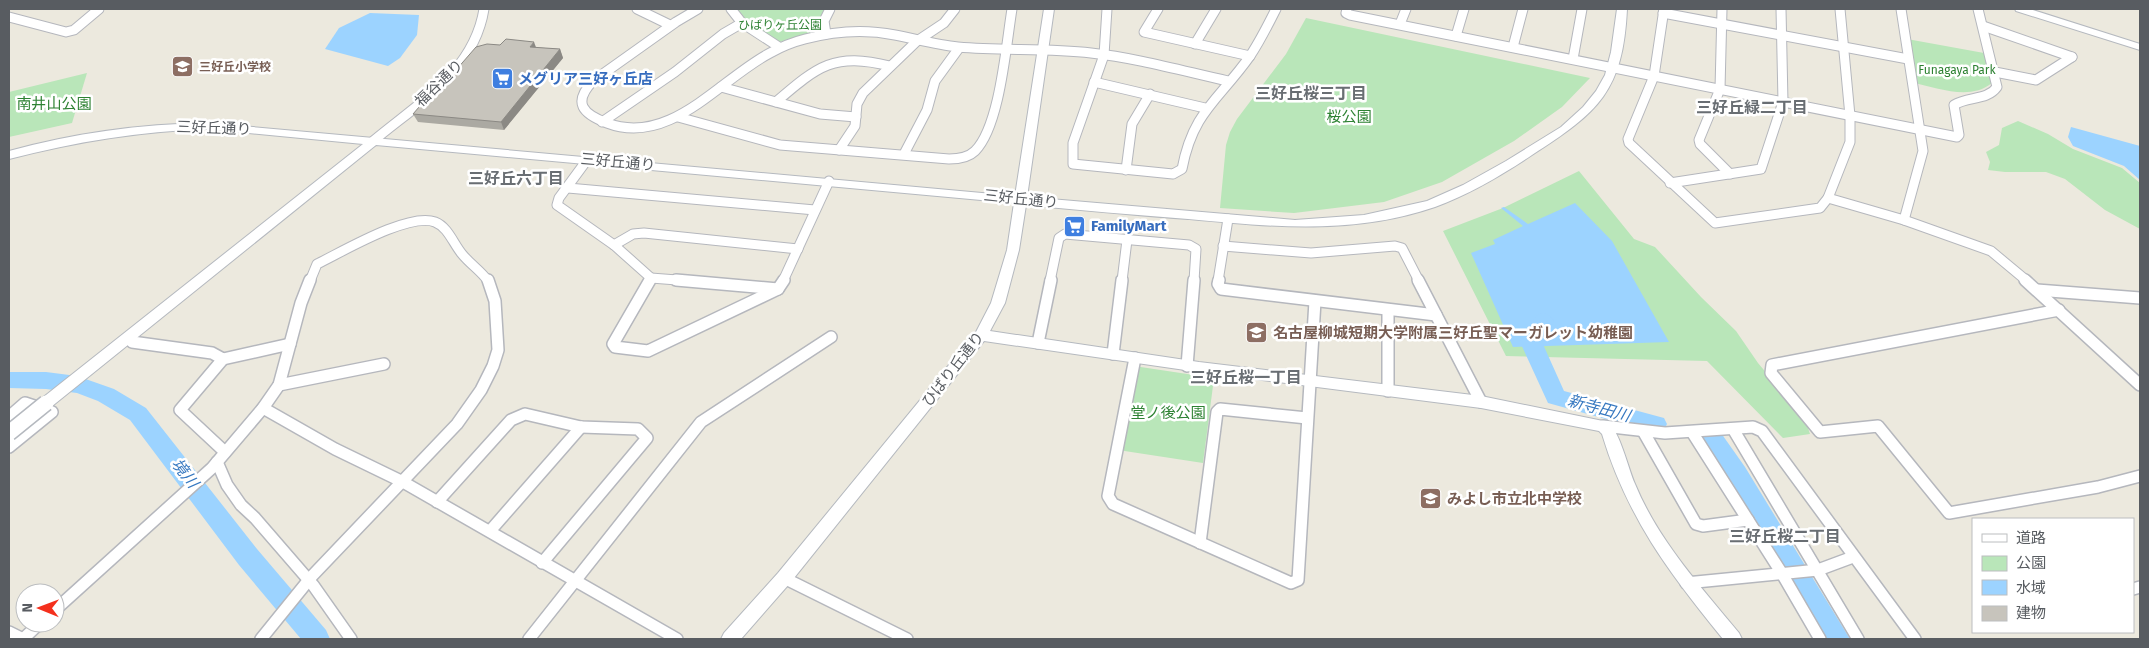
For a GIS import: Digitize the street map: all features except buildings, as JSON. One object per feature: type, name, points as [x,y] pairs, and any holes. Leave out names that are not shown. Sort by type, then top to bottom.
[{"type":"street","points":[[9,17],[66,32],[74,30],[100,9]]},
{"type":"street","name":"福谷通り","points":[[372,142],[440,85],[470,52],[482,22],[484,9]]},
{"type":"street","points":[[637,9],[670,25]]},
{"type":"street","points":[[698,9],[670,25],[644,47],[588,85],[582,98],[582,106],[592,118],[615,128],[639,129],[659,125],[678,117],[758,58],[779,47],[826,34],[873,32],[959,48],[1043,51],[1129,58],[1228,81]]},
{"type":"street","points":[[731,9],[742,23],[779,47]]},
{"type":"street","points":[[826,34],[824,21],[830,9]]},
{"type":"street","points":[[839,150],[855,126],[857,104],[863,93],[917,41],[950,17],[955,9]]},
{"type":"street","points":[[678,117],[780,145],[956,159],[968,156],[977,150],[991,119],[1012,9]]},
{"type":"street","name":"ひばり丘通り","points":[[730,639],[784,578],[982,335],[1003,290],[1013,250],[1049,9]]},
{"type":"street","points":[[1107,9],[1104,56],[1073,143],[1073,164],[1173,174],[1181,171],[1188,138],[1195,122],[1250,56],[1276,9]]},
{"type":"street","points":[[1158,9],[1144,32],[1250,56]]},
{"type":"street","points":[[1195,44],[1216,9]]},
{"type":"street","points":[[1347,9],[1346,13],[1350,15],[1957,137],[1959,135],[1954,105],[1962,100],[1990,94],[1995,91],[1997,86],[1978,9]]},
{"type":"street","points":[[1400,24],[1406,9]]},
{"type":"street","points":[[1456,36],[1464,9]]},
{"type":"street","points":[[1513,48],[1523,9]]},
{"type":"street","points":[[1573,59],[1582,9]]},
{"type":"street","name":"三好丘通り","points":[[9,154],[81,137],[127,130],[183,126],[225,127],[372,142],[829,181],[1228,219],[1287,224],[1344,222],[1391,214],[1440,200],[1475,184],[1565,129],[1575,121],[1605,88],[1614,68],[1622,9]]},
{"type":"street","points":[[1722,9],[1720,89],[1699,140],[1700,144],[1730,174]]},
{"type":"street","points":[[1670,184],[1730,174],[1757,172],[1761,169],[1783,102],[1782,9]]},
{"type":"street","points":[[1840,9],[1843,47],[1850,116],[1850,142],[1828,198],[1820,208],[1715,223],[1670,184],[1628,141],[1654,76],[1664,11],[1721,24],[1782,35],[1843,47],[1908,59]]},
{"type":"street","points":[[1901,9],[1923,151],[1904,220]]},
{"type":"street","points":[[2020,9],[2140,47]]},
{"type":"street","points":[[602,122],[675,72],[723,34],[742,23]]},
{"type":"street","points":[[1983,26],[2072,57],[2036,80],[1994,72]]},
{"type":"street","points":[[904,154],[927,110],[935,81],[959,48]]},
{"type":"street","points":[[776,102],[812,71],[830,63],[849,59],[866,59],[890,66]]},
{"type":"street","points":[[1094,82],[1205,108]]},
{"type":"street","points":[[721,87],[829,116],[856,117]]},
{"type":"street","points":[[1126,170],[1132,124],[1150,94]]},
{"type":"street","points":[[9,433],[372,142]]},
{"type":"street","points":[[588,160],[559,198],[558,205],[614,245],[651,278],[778,289]]},
{"type":"street","points":[[651,278],[613,344],[615,348],[648,351],[778,289],[785,278],[829,181]]},
{"type":"street","points":[[568,188],[815,210]]},
{"type":"street","points":[[1828,198],[1904,220],[1991,251],[2037,290],[2140,385]]},
{"type":"street","points":[[1228,219],[1218,284],[1221,289],[1436,315]]},
{"type":"street","points":[[65,601],[215,465],[280,386],[302,303],[317,264],[401,224],[421,220],[440,225],[446,230],[462,254],[488,280],[495,301],[498,350],[493,366],[481,390],[457,424],[403,482],[394,488],[309,580],[261,639]]},
{"type":"street","points":[[614,245],[633,234],[644,234],[798,249]]},
{"type":"street","points":[[1038,343],[1059,238],[1065,234],[1189,245],[1196,249],[1187,366]]},
{"type":"street","points":[[1113,354],[1127,240]]},
{"type":"street","points":[[1223,246],[1311,253],[1400,247],[1403,249],[1481,402]]},
{"type":"street","points":[[2037,290],[2140,298]]},
{"type":"street","points":[[1135,358],[1108,500],[1113,504],[1287,583],[1291,583],[1298,580],[1315,301]]},
{"type":"street","points":[[1388,310],[1388,391]]},
{"type":"street","points":[[2059,310],[1772,365],[1771,372],[1820,432],[1878,426],[1949,513],[2098,487],[2140,476]]},
{"type":"street","points":[[982,335],[1187,366],[1481,402],[1603,426],[1643,431],[1692,432],[1753,427],[1764,432],[1853,557],[1915,639]]},
{"type":"street","points":[[529,639],[700,422],[831,337]]},
{"type":"street","points":[[132,342],[212,353],[223,359]]},
{"type":"street","points":[[225,452],[180,410],[223,359],[290,344]]},
{"type":"street","points":[[280,386],[384,364]]},
{"type":"street","points":[[9,416],[25,403],[52,412],[9,447]]},
{"type":"street","points":[[263,408],[335,449],[403,482],[490,530],[542,563],[677,639]]},
{"type":"street","points":[[1200,543],[1217,412],[1220,409],[1307,418]]},
{"type":"street","points":[[437,502],[511,420],[525,414],[581,427],[638,429],[647,438],[542,563]]},
{"type":"street","points":[[1603,426],[1609,431],[1620,468],[1639,513],[1652,536],[1686,583],[1733,639]]},
{"type":"street","points":[[490,530],[581,427]]},
{"type":"street","points":[[1733,429],[1858,639]]},
{"type":"street","points":[[1643,431],[1696,524],[1703,526],[1748,520]]},
{"type":"street","points":[[1692,432],[1781,572],[1820,639]]},
{"type":"street","points":[[215,465],[241,505],[255,518],[309,580],[351,639]]},
{"type":"street","points":[[1686,583],[1781,572],[1818,570],[1853,557]]},
{"type":"street","points":[[784,578],[907,639]]},
{"type":"street","points":[[9,632],[23,639]]},
{"type":"green space","name":"ひばりヶ丘公園","points":[[736,9],[825,9],[821,17],[820,31],[776,43],[745,20]]},
{"type":"green space","name":"桜公園","points":[[1306,18],[1590,78],[1562,107],[1514,141],[1442,182],[1384,202],[1294,213],[1220,208],[1226,145],[1230,132],[1237,119],[1286,54]]},
{"type":"green space","name":"Funagaya Park","points":[[1907,39],[1984,53],[1992,83],[1974,91],[1954,92],[1914,83]]},
{"type":"green space","name":"南井山公園","points":[[87,73],[72,123],[9,137],[9,92]]},
{"type":"green space","points":[[2018,121],[2048,134],[2073,149],[2122,168],[2140,183],[2140,229],[2105,210],[2065,179],[2046,172],[1988,170],[1990,162],[1986,152],[1999,145],[2002,128]]},
{"type":"green space","points":[[1579,171],[1634,239],[1655,247],[1701,297],[1736,331],[1758,363],[1805,419],[1810,434],[1783,438],[1707,361],[1506,356],[1443,231],[1503,208]]},
{"type":"green space","name":"堂ノ後公園","points":[[1134,366],[1214,378],[1203,463],[1118,450]]},
{"type":"water","points":[[370,13],[419,15],[417,35],[400,58],[388,66],[325,49],[339,28]]},
{"type":"water","points":[[2071,127],[2140,146],[2140,180],[2124,166],[2073,146],[2068,137]]},
{"type":"water","points":[[1575,203],[1612,241],[1669,342],[1513,347],[1471,253],[1495,244],[1493,240],[1523,226],[1501,208],[1504,207],[1528,224]]},
{"type":"waterway","name":"新寺田川","points":[[1543,321],[1531,342],[1556,397],[1656,424]]},
{"type":"waterway","name":"境川","points":[[9,380],[62,382],[77,385],[106,395],[138,414],[248,557],[317,639]]},
{"type":"waterway","name":"新寺田川","points":[[1713,439],[1737,474],[1837,639]]},
{"type":"place","name":"三好丘小学校","points":[[183,67]]},
{"type":"place","name":"メグリア三好ヶ丘店","points":[[502,79]]},
{"type":"place","name":"FamilyMart","points":[[1075,226]]},
{"type":"place","name":"名古屋柳城短期大学附属三好丘聖マーガレット幼稚園","points":[[1257,333]]},
{"type":"place","name":"みよし市立北中学校","points":[[1431,499]]},
{"type":"district","name":"三好丘桜三丁目","points":[[1311,93]]},
{"type":"district","name":"三好丘緑二丁目","points":[[1752,107]]},
{"type":"district","name":"三好丘六丁目","points":[[516,178]]},
{"type":"district","name":"三好丘桜一丁目","points":[[1246,377]]},
{"type":"district","name":"三好丘桜二丁目","points":[[1785,536]]}]
